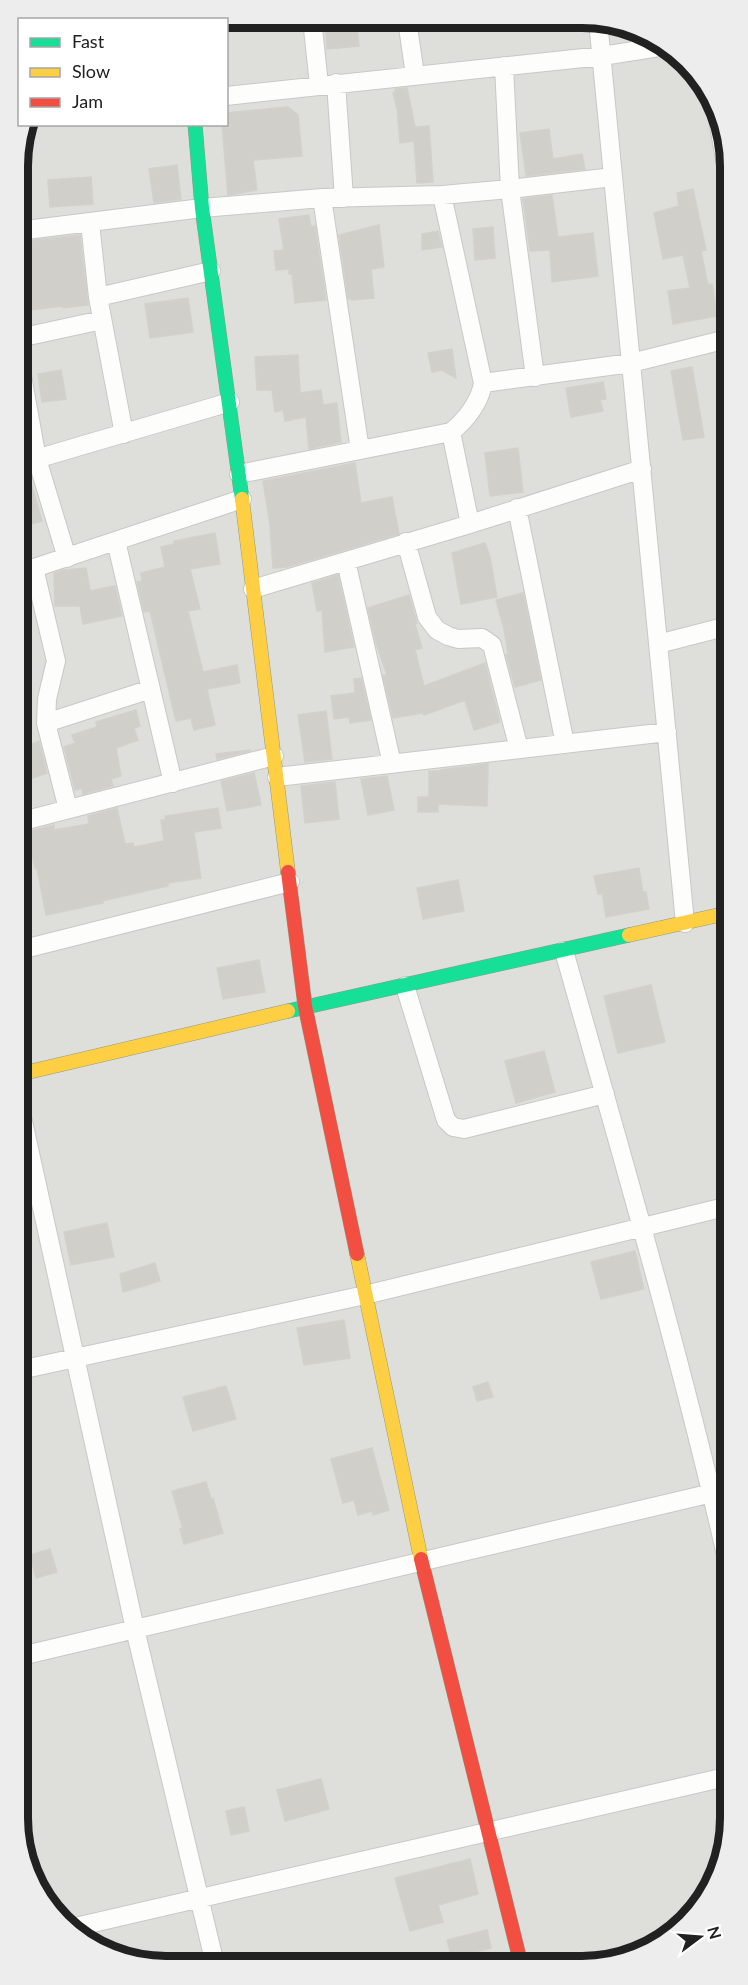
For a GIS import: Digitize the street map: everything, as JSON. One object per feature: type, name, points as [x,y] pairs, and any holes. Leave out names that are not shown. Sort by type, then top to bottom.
[{"type":"street","points":[[408,28],[416,75]]},
{"type":"street","points":[[314,29],[327,84],[344,198]]},
{"type":"street","points":[[599,30],[685,923]]},
{"type":"street","points":[[228,96],[602,56],[652,48]]},
{"type":"street","points":[[504,66],[510,189],[535,377]]},
{"type":"street","points":[[195,126],[202,208],[230,402],[305,1006],[421,1561],[519,1956]]},
{"type":"street","points":[[29,230],[202,208],[322,198],[442,195],[613,177]]},
{"type":"street","points":[[239,474],[451,432],[463,422],[482,392],[483,383],[442,195]]},
{"type":"street","points":[[322,198],[360,450]]},
{"type":"street","points":[[90,223],[98,297],[124,434]]},
{"type":"street","points":[[98,297],[211,271]]},
{"type":"street","points":[[29,336],[102,320]]},
{"type":"street","points":[[483,383],[631,363],[720,341]]},
{"type":"street","points":[[29,461],[230,402]]},
{"type":"street","points":[[29,414],[37,459],[67,558]]},
{"type":"street","points":[[451,432],[470,524]]},
{"type":"street","points":[[253,589],[470,524],[642,469]]},
{"type":"street","points":[[29,570],[242,499]]},
{"type":"street","points":[[517,508],[565,744]]},
{"type":"street","points":[[116,541],[173,783]]},
{"type":"street","points":[[406,542],[427,617],[437,630],[458,639],[482,638],[492,645],[519,749]]},
{"type":"street","points":[[346,561],[392,764]]},
{"type":"street","points":[[29,578],[55,648],[56,661],[47,699],[46,723],[68,809]]},
{"type":"street","points":[[658,644],[720,628]]},
{"type":"street","points":[[46,723],[151,689]]},
{"type":"street","points":[[277,777],[667,732]]},
{"type":"street","points":[[29,819],[274,756]]},
{"type":"street","points":[[29,948],[290,882]]},
{"type":"street","points":[[28,1072],[305,1006],[720,916]]},
{"type":"street","points":[[564,951],[719,1485]]},
{"type":"street","points":[[405,986],[446,1120],[453,1127],[464,1129],[605,1094]]},
{"type":"street","points":[[28,1146],[135,1629],[213,1956]]},
{"type":"street","points":[[28,1368],[365,1295],[719,1208]]},
{"type":"street","points":[[28,1654],[719,1491]]},
{"type":"street","points":[[80,1926],[719,1779]]},
{"type":"shaded area","points":[[581,28],[608,31],[650,47],[679,69],[696,90],[712,122],[720,167],[719,1827],[715,1854],[696,1895],[687,1907],[670,1907],[670,1924],[665,1928],[626,1949],[608,1954],[581,1956],[167,1956],[140,1954],[106,1942],[90,1933],[69,1916],[47,1887],[33,1854],[28,1818],[29,158],[35,126],[228,126],[228,29]]},
{"type":"building","points":[[326,29],[357,29],[359,46],[327,49]]},
{"type":"building","points":[[407,88],[415,127],[429,126],[433,182],[417,183],[414,141],[400,143],[397,108],[393,93],[395,89]]},
{"type":"building","points":[[288,107],[298,115],[302,156],[253,160],[257,190],[228,195],[222,126],[228,126],[228,113]]},
{"type":"building","points":[[549,129],[553,159],[582,154],[585,169],[526,176],[520,133]]},
{"type":"building","points":[[177,165],[181,199],[154,203],[149,169]]},
{"type":"building","points":[[91,177],[93,204],[50,207],[48,180]]},
{"type":"building","points":[[693,189],[706,250],[701,251],[708,285],[712,284],[717,316],[673,324],[668,291],[690,288],[683,255],[663,259],[654,213],[679,206],[677,193]]},
{"type":"building","points":[[552,195],[558,237],[593,233],[598,276],[552,282],[550,250],[530,251],[523,199]]},
{"type":"building","points":[[309,215],[311,227],[315,226],[326,300],[295,303],[292,274],[289,274],[289,269],[276,270],[274,251],[284,250],[279,219]]},
{"type":"building","points":[[379,225],[384,267],[371,269],[374,298],[352,300],[348,298],[339,235]]},
{"type":"building","points":[[493,227],[495,258],[475,260],[473,229]]},
{"type":"building","points":[[438,231],[442,247],[422,250],[422,234]]},
{"type":"building","points":[[80,235],[88,305],[29,310],[29,241]]},
{"type":"building","points":[[188,298],[193,332],[150,338],[145,304]]},
{"type":"building","points":[[452,349],[456,378],[442,370],[432,372],[428,353]]},
{"type":"building","points":[[298,355],[300,393],[321,390],[323,405],[337,403],[341,442],[309,449],[306,417],[285,421],[283,410],[275,412],[272,390],[257,390],[255,357]]},
{"type":"building","points":[[692,367],[704,437],[683,440],[671,371]]},
{"type":"building","points":[[61,370],[66,399],[42,402],[38,374]]},
{"type":"building","points":[[603,382],[606,399],[600,400],[603,411],[571,417],[566,388]]},
{"type":"building","points":[[518,448],[523,492],[490,496],[485,453]]},
{"type":"building","points":[[355,463],[361,503],[392,497],[399,534],[287,567],[273,568],[270,525],[263,481]]},
{"type":"building","points":[[29,476],[42,521],[29,525]]},
{"type":"building","points":[[215,533],[220,564],[190,569],[200,609],[188,611],[203,672],[237,665],[240,683],[207,689],[215,725],[194,730],[191,718],[176,721],[150,611],[144,612],[137,582],[142,581],[141,573],[165,567],[161,547],[174,544],[174,541]]},
{"type":"building","points":[[485,543],[490,557],[497,597],[461,604],[452,553]]},
{"type":"building","points":[[86,568],[90,591],[115,586],[122,616],[83,624],[80,606],[55,606],[54,573]]},
{"type":"building","points":[[338,575],[354,647],[325,652],[322,610],[317,611],[312,583]]},
{"type":"building","points":[[523,593],[541,680],[515,687],[506,655],[508,654],[504,629],[496,600]]},
{"type":"building","points":[[409,595],[422,648],[415,650],[424,686],[485,663],[500,722],[474,730],[465,700],[424,715],[423,713],[393,718],[383,675],[387,675],[376,643],[368,608]]},
{"type":"building","points":[[361,678],[371,720],[350,723],[349,717],[334,719],[331,696],[355,693],[354,679]]},
{"type":"building","points":[[136,710],[140,726],[134,728],[138,740],[116,748],[121,776],[111,779],[113,786],[83,794],[82,788],[75,790],[64,747],[75,743],[72,735],[97,727],[96,722]]},
{"type":"building","points":[[326,711],[332,759],[305,762],[298,715]]},
{"type":"building","points":[[39,741],[47,773],[29,780],[29,745]]},
{"type":"building","points":[[250,750],[217,759],[216,754]]},
{"type":"building","points":[[488,764],[487,806],[438,804],[438,812],[418,812],[418,797],[429,797],[429,771]]},
{"type":"building","points":[[254,773],[261,805],[227,811],[221,781]]},
{"type":"building","points":[[387,776],[394,810],[368,815],[361,779]]},
{"type":"building","points":[[335,782],[339,819],[305,823],[301,786]]},
{"type":"building","points":[[117,808],[125,844],[133,843],[134,847],[164,841],[161,820],[166,820],[165,816],[218,808],[221,828],[194,832],[201,878],[168,883],[168,886],[46,915],[29,832],[54,825],[54,830],[89,824],[88,816]]},
{"type":"building","points":[[639,868],[643,892],[646,892],[649,909],[606,917],[602,893],[598,894],[594,876]]},
{"type":"building","points":[[458,880],[464,911],[423,919],[417,888]]},
{"type":"building","points":[[259,960],[265,992],[223,999],[217,968]]},
{"type":"building","points":[[651,985],[665,1042],[618,1053],[604,996]]},
{"type":"building","points":[[544,1051],[555,1092],[516,1103],[505,1061]]},
{"type":"building","points":[[107,1223],[114,1257],[71,1265],[64,1232]]},
{"type":"building","points":[[635,1251],[644,1289],[601,1299],[591,1262]]},
{"type":"building","points":[[155,1263],[160,1281],[123,1292],[120,1274]]},
{"type":"building","points":[[344,1320],[350,1358],[304,1365],[297,1328]]},
{"type":"building","points":[[488,1382],[493,1397],[477,1401],[473,1387]]},
{"type":"building","points":[[226,1386],[236,1419],[193,1431],[183,1397]]},
{"type":"building","points":[[372,1448],[389,1510],[373,1515],[372,1511],[358,1515],[354,1500],[343,1503],[331,1459]]},
{"type":"building","points":[[206,1482],[223,1533],[184,1544],[180,1529],[183,1529],[172,1491]]},
{"type":"building","points":[[50,1549],[57,1572],[36,1578],[30,1555]]},
{"type":"building","points":[[321,1779],[329,1809],[285,1821],[277,1790]]},
{"type":"building","points":[[244,1807],[249,1831],[231,1835],[226,1811]]},
{"type":"building","points":[[470,1859],[478,1894],[438,1905],[443,1922],[410,1931],[395,1878]]},
{"type":"building","points":[[487,1930],[491,1948],[451,1956],[447,1940]]},
{"type":"traffic: fast","points":[[195,126],[202,208],[242,499]]},
{"type":"traffic: fast","points":[[288,1011],[629,935]]},
{"type":"traffic: slow","points":[[242,499],[288,872]]},
{"type":"traffic: slow","points":[[629,935],[720,915]]},
{"type":"traffic: slow","points":[[28,1072],[288,1011]]},
{"type":"traffic: slow","points":[[357,1254],[421,1559]]},
{"type":"traffic: jam","points":[[288,872],[305,1006],[357,1254]]},
{"type":"traffic: jam","points":[[421,1559],[519,1956]]}]
